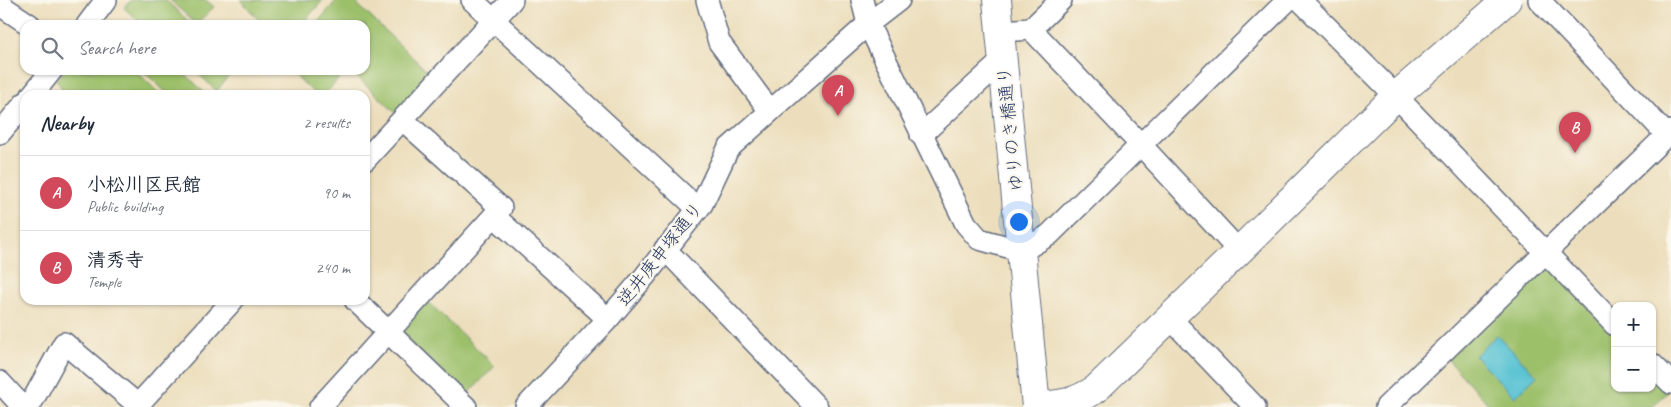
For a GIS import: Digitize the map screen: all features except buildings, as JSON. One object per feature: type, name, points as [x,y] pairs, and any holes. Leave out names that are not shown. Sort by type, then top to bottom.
[{"type":"main road","name":"ゆりのき橋通り","points":[[997,0],[1036,407]]},
{"type":"main road","points":[[1036,407],[1065,404],[1096,389],[1239,252],[1396,96],[1507,0]]},
{"type":"street","points":[[91,20],[106,0]]},
{"type":"street","points":[[472,0],[698,209]]},
{"type":"street","points":[[370,155],[512,0]]},
{"type":"street","points":[[707,0],[719,42],[770,111]]},
{"type":"street","points":[[862,0],[868,24],[966,224],[979,239],[1022,251],[1049,235],[1288,0]]},
{"type":"street","name":"逆井庚申塚通り","points":[[526,407],[608,320],[702,204],[728,149],[868,24],[899,0]]},
{"type":"street","points":[[1000,31],[1031,29],[1061,0]]},
{"type":"street","points":[[1300,0],[1396,96],[1611,321]]},
{"type":"street","points":[[1386,407],[1669,133],[1539,0]]},
{"type":"street","points":[[0,6],[22,20]]},
{"type":"street","points":[[1031,29],[1141,144],[1239,252]]},
{"type":"street","points":[[921,135],[1003,60]]},
{"type":"street","points":[[36,90],[48,75]]},
{"type":"street","points":[[0,133],[20,109]]},
{"type":"street","points":[[320,407],[501,208],[403,120]]},
{"type":"street","points":[[494,216],[608,320]]},
{"type":"street","points":[[665,249],[817,407]]},
{"type":"street","points":[[28,407],[64,343],[137,406],[229,305]]},
{"type":"street","points":[[360,305],[466,407]]},
{"type":"street","points":[[1170,318],[1255,407]]},
{"type":"street","points":[[1656,368],[1671,383]]},
{"type":"street","points":[[0,382],[23,407]]},
{"type":"green space","points":[[131,0],[166,0],[187,20],[137,20],[124,8]]},
{"type":"green space","points":[[170,0],[206,0],[214,7],[200,20],[192,20]]},
{"type":"green space","points":[[241,0],[323,0],[305,20],[259,20]]},
{"type":"green space","points":[[337,0],[353,0],[433,77],[399,116],[355,75],[370,75],[370,20],[319,20]]},
{"type":"green space","points":[[60,75],[140,75],[156,90],[63,90],[56,80]]},
{"type":"green space","points":[[147,75],[186,75],[202,90],[164,90]]},
{"type":"green space","points":[[199,75],[229,75],[216,90]]},
{"type":"green space","points":[[295,75],[342,75],[329,90],[311,90]]},
{"type":"green space","points":[[1547,264],[1611,330],[1611,392],[1656,392],[1656,377],[1669,391],[1652,407],[1529,407],[1525,403],[1522,407],[1491,407],[1447,359]]},
{"type":"green space","points":[[425,299],[495,366],[463,399],[394,332]]},
{"type":"water","points":[[1497,335],[1537,376],[1515,397],[1475,356]]},
{"type":"place","name":"小松川区民館","points":[[838,116]]},
{"type":"place","name":"清秀寺","points":[[1575,153]]}]
